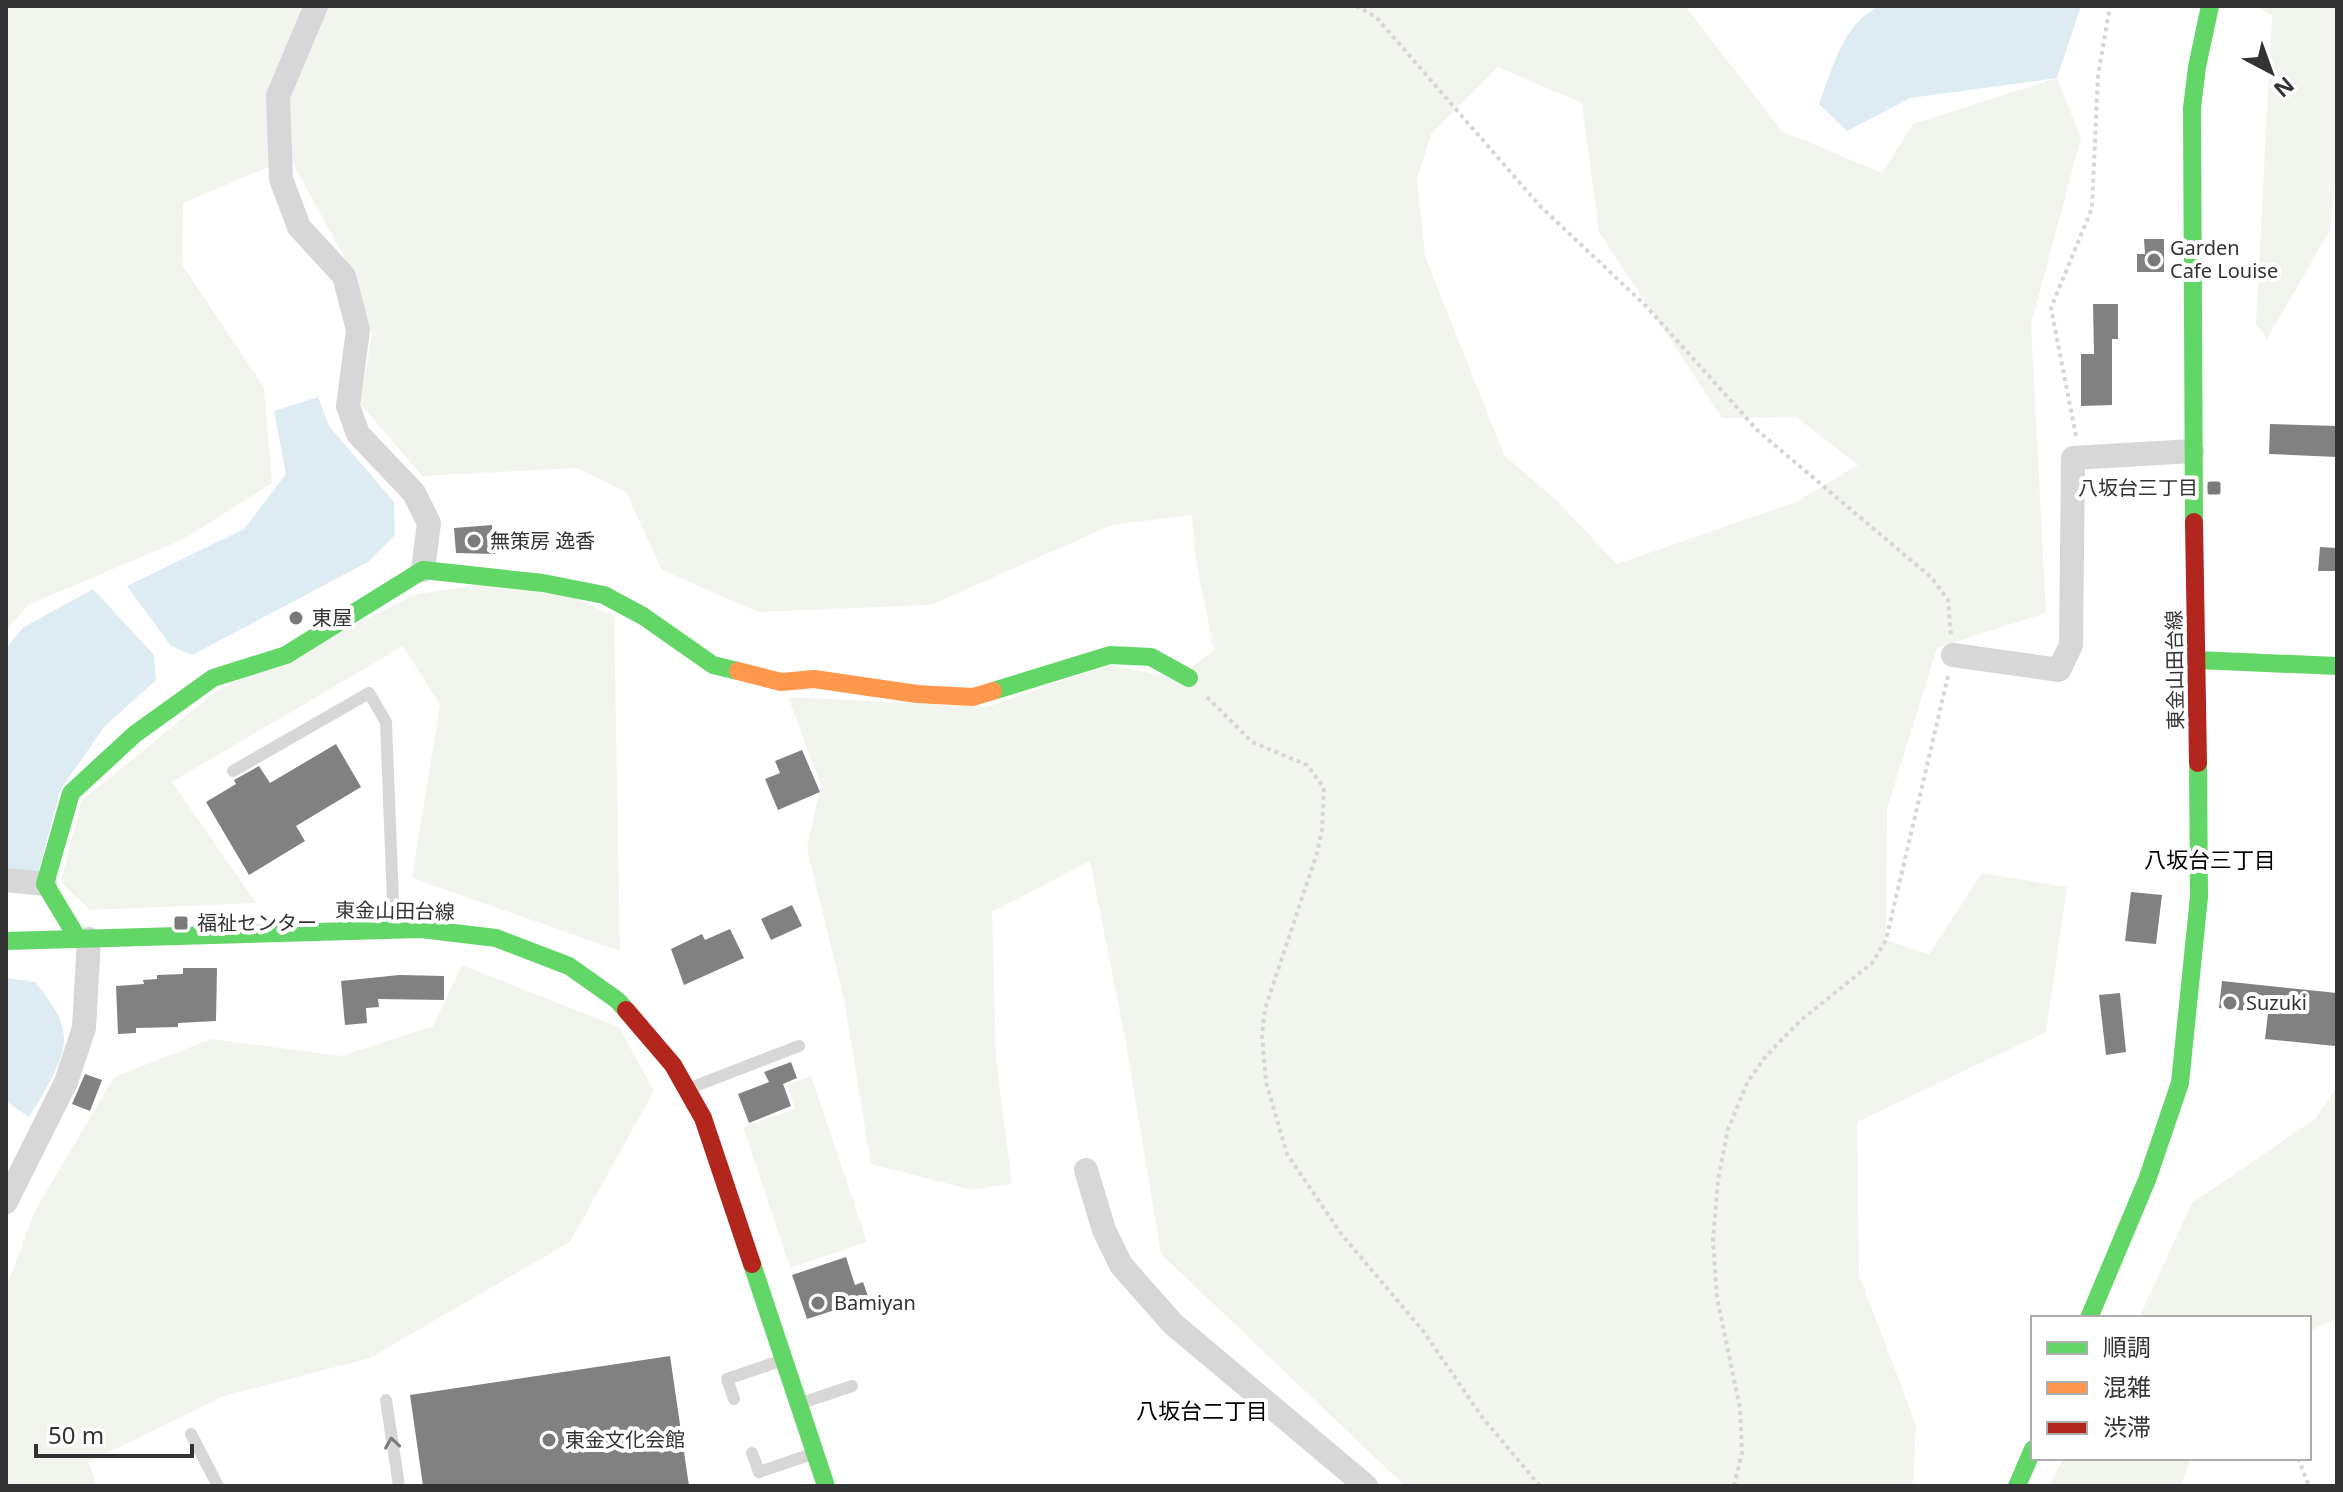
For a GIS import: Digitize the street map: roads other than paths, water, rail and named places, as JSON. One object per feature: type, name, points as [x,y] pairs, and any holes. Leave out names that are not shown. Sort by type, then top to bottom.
[{"type":"main road","name":"東金山田台線","points":[[2090,1316],[2147,1180],[2180,1083],[2199,897],[2198,660],[2192,451],[2192,108],[2210,6]]},
{"type":"main road","points":[[83,939],[45,884],[71,793],[135,734],[213,678],[286,655],[423,570],[543,583],[604,595],[643,616],[713,665],[781,682],[814,679],[917,694],[973,697],[1110,655],[1151,657],[1189,678]]},
{"type":"main road","points":[[2198,660],[2337,666]]},
{"type":"main road","name":"東金山田台線","points":[[6,941],[421,929],[496,938],[569,966],[617,1000],[673,1065],[703,1118],[826,1486]]},
{"type":"main road","points":[[2017,1486],[2031,1454]]},
{"type":"street","points":[[316,6],[278,96],[281,179],[299,227],[344,276],[358,330],[348,406],[358,434],[414,493],[429,523],[423,570]]},
{"type":"street","points":[[1953,655],[2059,670],[2071,645],[2073,458],[2192,451]]},
{"type":"street","points":[[6,880],[45,884]]},
{"type":"street","points":[[6,1202],[66,1082],[84,1028],[83,939]]},
{"type":"street","points":[[1086,1170],[1104,1230],[1121,1265],[1173,1324],[1366,1486]]},
{"type":"lane","points":[[233,771],[369,693],[386,722],[394,930]]},
{"type":"lane","points":[[687,1089],[799,1046]]},
{"type":"lane","points":[[734,1399],[727,1379],[784,1359]]},
{"type":"lane","points":[[799,1404],[852,1386]]},
{"type":"lane","points":[[386,1400],[399,1486]]},
{"type":"lane","points":[[191,1434],[218,1486]]},
{"type":"lane","points":[[752,1453],[759,1472],[815,1453]]},
{"type":"place","name":"Garden Cafe Louise","points":[[2154,260]]},
{"type":"place","name":"八坂台三丁目","points":[[2214,488]]},
{"type":"place","name":"無策房 逸香","points":[[474,541]]},
{"type":"place","name":"東屋","points":[[296,618]]},
{"type":"place","name":"福祉センター","points":[[181,923]]},
{"type":"place","name":"Suzuki","points":[[2230,1003]]},
{"type":"place","name":"Bamiyan","points":[[818,1303]]},
{"type":"place","name":"東金文化会館","points":[[549,1440]]},
{"type":"district","name":"八坂台三丁目","points":[[2210,860]]},
{"type":"district","name":"八坂台二丁目","points":[[1202,1411]]}]
